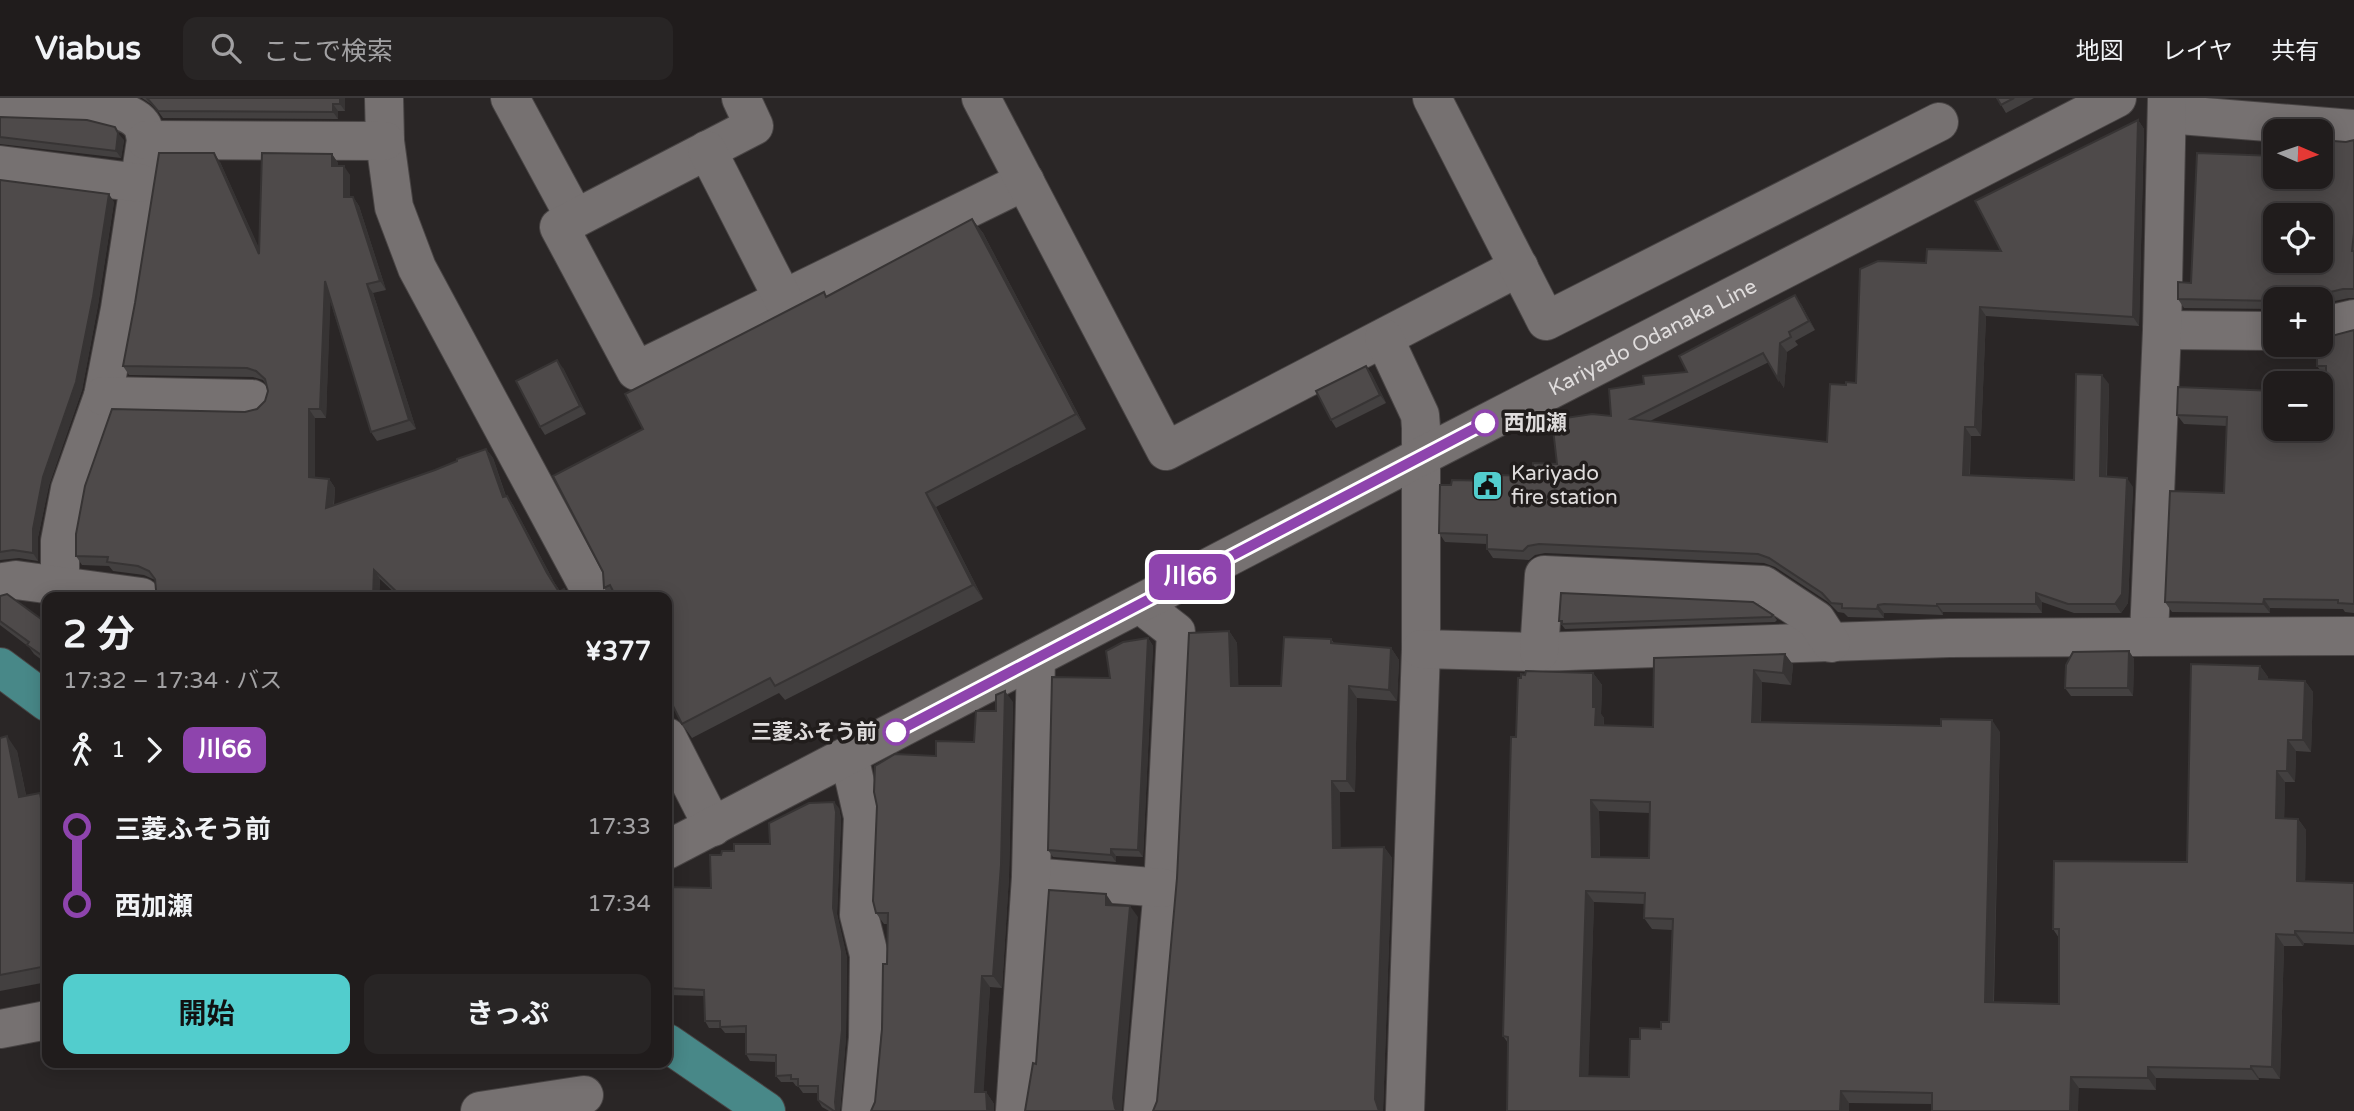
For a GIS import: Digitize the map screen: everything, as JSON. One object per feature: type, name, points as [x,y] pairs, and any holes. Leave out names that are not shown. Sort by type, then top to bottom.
[{"type":"main road","points":[[0,667],[42,698]]},
{"type":"main road","points":[[672,1046],[766,1111]]},
{"type":"street","points":[[384,98],[385,141],[394,207],[417,268],[591,592]]},
{"type":"street","points":[[510,98],[575,218]]},
{"type":"street","points":[[741,98],[754,126],[559,227],[636,371],[1025,181]]},
{"type":"street","points":[[981,98],[1166,451],[1518,267]]},
{"type":"street","points":[[1432,98],[1546,321],[1933,110],[1966,176]]},
{"type":"street","name":"Kariyado Odanaka Line","points":[[672,848],[1422,456],[2117,98]]},
{"type":"street","points":[[0,103],[67,103],[123,112],[141,123],[146,140],[103,396],[69,489],[60,541],[60,585]]},
{"type":"street","points":[[2149,635],[2162,330],[2167,106],[2354,129]]},
{"type":"street","points":[[146,140],[385,141]]},
{"type":"street","points":[[707,150],[782,299]]},
{"type":"street","points":[[0,165],[140,183]]},
{"type":"street","points":[[2333,324],[2354,319]]},
{"type":"street","points":[[2162,330],[2263,331]]},
{"type":"street","points":[[1384,338],[1420,415],[1422,456],[1421,649],[1405,1111]]},
{"type":"street","points":[[103,396],[252,399]]},
{"type":"street","points":[[1539,652],[1544,575],[1763,585],[1815,620],[1831,643]]},
{"type":"street","points":[[0,585],[16,580],[107,592]]},
{"type":"street","points":[[1140,604],[1176,632],[1163,888],[1143,1111]]},
{"type":"street","points":[[1421,649],[1539,652],[1949,638],[2354,636]]},
{"type":"street","points":[[1015,1111],[1031,877],[1036,658]]},
{"type":"street","points":[[672,747],[713,827]]},
{"type":"street","points":[[849,756],[863,817],[859,915],[869,955],[868,1038],[861,1111]]},
{"type":"street","points":[[1031,877],[1163,888]]},
{"type":"street","points":[[0,1029],[42,1021]]},
{"type":"street","points":[[480,1111],[584,1095]]},
{"type":"building","points":[[147,98],[340,98],[340,104],[333,104],[333,112],[158,111]]},
{"type":"building","points":[[1997,98],[2014,98],[2001,105]]},
{"type":"building","points":[[0,117],[87,120],[115,127],[118,133],[116,151],[0,137]]},
{"type":"building","points":[[2138,120],[2133,317],[1980,307],[1975,427],[1965,427],[1963,475],[2074,480],[2076,374],[2102,375],[2100,476],[2127,478],[2122,594],[2115,604],[2068,604],[2036,593],[2036,604],[1884,604],[1878,605],[1877,609],[1842,608],[1842,604],[1831,603],[1822,593],[1769,558],[1758,554],[1539,544],[1528,546],[1523,551],[1487,549],[1487,535],[1439,533],[1440,485],[1451,485],[1452,480],[1494,481],[1494,475],[1532,476],[1533,463],[1557,464],[1552,420],[1592,414],[1611,416],[1609,389],[1644,384],[1643,376],[1687,372],[1679,356],[1795,295],[1809,321],[1789,332],[1791,337],[1780,343],[1778,379],[1763,353],[1631,419],[1827,442],[1830,384],[1856,383],[1860,269],[1878,261],[1926,263],[1927,249],[2001,251],[1975,201]]},
{"type":"building","points":[[2354,140],[2354,289],[2333,291],[2333,287],[2263,287],[2263,301],[2178,299],[2178,282],[2191,283],[2197,153],[2263,156],[2263,189],[2333,189],[2333,141]]},
{"type":"building","points":[[159,153],[214,153],[259,254],[262,153],[332,154],[332,166],[344,166],[344,197],[353,197],[380,281],[367,284],[409,420],[371,432],[325,281],[320,409],[309,409],[309,477],[329,479],[326,508],[486,449],[503,497],[507,496],[559,592],[397,592],[374,570],[373,592],[155,592],[155,579],[149,571],[138,566],[107,562],[108,557],[76,556],[76,534],[85,486],[112,409],[245,412],[257,409],[265,401],[268,391],[265,379],[256,371],[247,368],[123,366]]},
{"type":"building","points":[[0,180],[109,194],[76,382],[43,477],[33,529],[33,553],[13,550],[0,552]]},
{"type":"building","points":[[972,219],[1076,414],[926,493],[973,585],[775,686],[770,678],[682,724],[672,704],[672,592],[614,592],[610,585],[604,588],[603,572],[553,476],[643,429],[625,394],[824,292],[826,297]]},
{"type":"building","points":[[2354,330],[2354,604],[2338,603],[2338,600],[2264,599],[2263,604],[2165,602],[2170,491],[2224,493],[2227,417],[2177,415],[2178,387],[2263,391],[2263,441],[2333,441],[2333,371],[2326,371],[2326,366],[2317,366],[2317,357],[2333,357],[2333,336]]},
{"type":"building","points":[[557,360],[580,406],[540,427],[516,381]]},
{"type":"building","points":[[1366,366],[1380,395],[1331,420],[1316,391]]},
{"type":"building","points":[[1561,593],[1753,602],[1773,615],[1562,624],[1562,621],[1559,621]]},
{"type":"building","points":[[7,594],[42,620],[42,656],[27,645],[29,642],[0,621],[0,596]]},
{"type":"building","points":[[1229,631],[1231,686],[1281,686],[1284,637],[1331,639],[1331,643],[1391,648],[1389,690],[1349,686],[1347,781],[1332,781],[1333,848],[1384,847],[1375,1099],[1379,1111],[1153,1111],[1157,1101],[1177,878],[1189,633]]},
{"type":"building","points":[[1148,638],[1138,850],[1111,849],[1111,855],[1048,850],[1052,677],[1110,678],[1106,651],[1123,642]]},
{"type":"building","points":[[2129,651],[2128,688],[2065,688],[2066,665],[2073,652]]},
{"type":"building","points":[[1785,654],[1783,673],[1754,670],[1752,722],[1941,726],[1941,719],[1992,720],[1985,1002],[2059,1004],[2059,929],[2053,929],[2054,861],[2187,862],[2191,664],[2260,666],[2259,679],[2305,681],[2303,740],[2288,740],[2287,771],[2277,771],[2276,818],[2298,819],[2297,881],[2354,883],[2354,933],[2295,931],[2295,935],[2276,934],[2272,1067],[2148,1067],[2148,1078],[2071,1077],[2070,1111],[1932,1111],[1932,1093],[1841,1091],[1840,1111],[1507,1111],[1508,1037],[1503,1036],[1511,737],[1516,737],[1518,678],[1521,678],[1521,674],[1525,675],[1526,671],[1593,673],[1595,725],[1653,727],[1654,658]],"holes":[[[1591,800],[1650,802],[1649,858],[1592,857]],[[1586,891],[1645,893],[1644,918],[1673,919],[1669,1022],[1661,1022],[1661,1029],[1640,1028],[1640,1039],[1630,1039],[1629,1077],[1580,1076]]]},
{"type":"building","points":[[1005,691],[1001,865],[993,976],[982,976],[975,1092],[986,1092],[989,1111],[871,1111],[875,1102],[882,1029],[883,964],[887,964],[888,913],[876,913],[873,901],[877,806],[874,792],[875,766],[895,754],[936,756],[936,741],[974,742],[976,711],[996,711],[996,695]]},
{"type":"building","points":[[7,736],[19,797],[40,793],[42,804],[42,967],[0,975],[0,738]]},
{"type":"building","points":[[834,802],[836,812],[833,908],[842,951],[842,1030],[836,1111],[818,1100],[818,1086],[798,1086],[798,1079],[791,1079],[791,1075],[776,1076],[776,1055],[746,1054],[746,1026],[720,1027],[720,1021],[705,1021],[704,990],[672,988],[672,887],[711,888],[710,855],[734,851],[734,844],[770,844],[769,823],[809,803]]},
{"type":"building","points":[[1049,890],[1106,894],[1106,905],[1130,906],[1113,1098],[1117,1111],[1025,1111],[1033,1063],[1036,1064]]},
{"type":"bus line","name":"川66","points":[[896,732],[1485,423]]},
{"type":"place","name":"西加瀬","points":[[1485,423]]},
{"type":"place","name":"Kariyado fire station","points":[[1488,485]]},
{"type":"place","name":"三菱ふそう前","points":[[896,732]]}]
